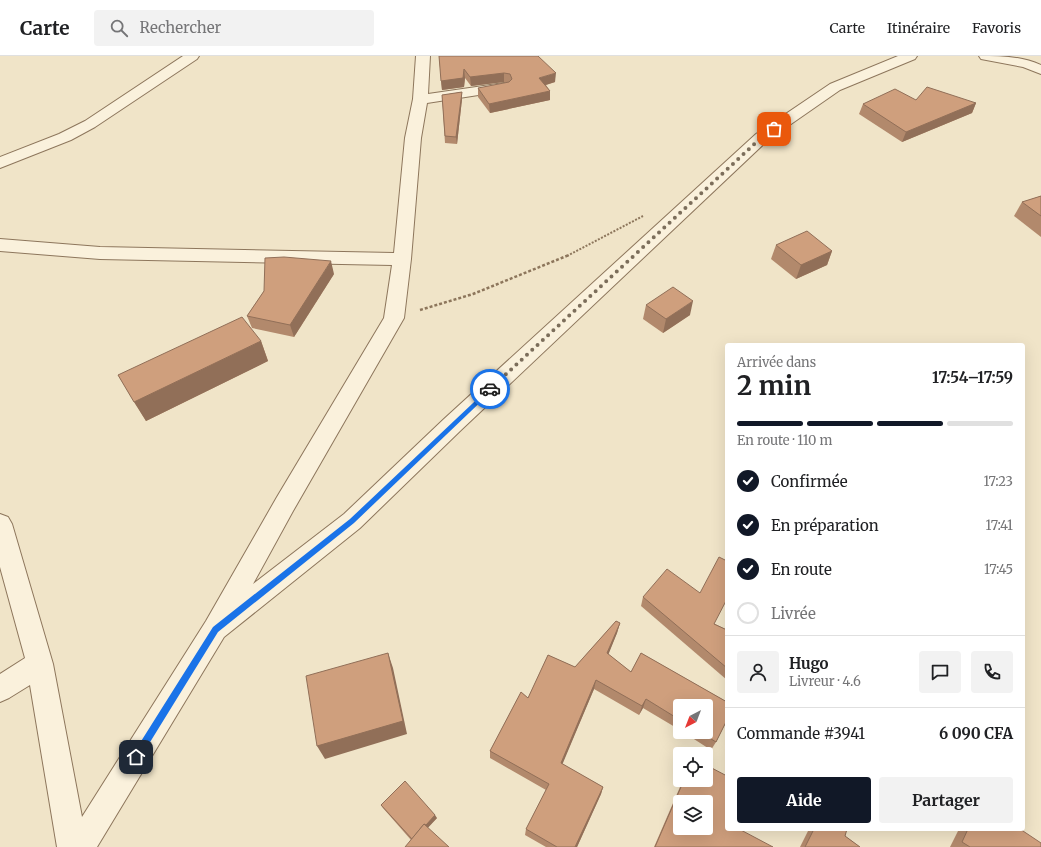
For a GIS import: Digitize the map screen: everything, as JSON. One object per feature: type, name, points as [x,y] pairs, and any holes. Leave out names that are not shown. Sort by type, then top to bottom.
[{"type":"street","points":[[0,163],[64,137],[90,124],[192,56]]},
{"type":"street","points":[[80,847],[215,629],[285,504],[394,318],[402,259],[413,138],[420,99],[423,56]]},
{"type":"street","points":[[215,629],[352,521],[452,425],[762,137],[835,87],[910,56]]},
{"type":"street","points":[[986,56],[1027,64],[1041,70]]},
{"type":"street","points":[[420,99],[504,87]]},
{"type":"street","points":[[0,245],[100,253],[402,259]]},
{"type":"street","points":[[0,524],[40,664],[72,847]]},
{"type":"street","points":[[0,689],[40,664]]},
{"type":"path","points":[[394,318],[473,294],[560,260],[647,213]]},
{"type":"building","points":[[439,56],[538,56],[556,73],[539,78],[550,91],[489,104],[478,88],[509,82],[512,79],[510,74],[504,73],[470,77],[464,69],[463,78],[441,81]]},
{"type":"building","points":[[927,87],[976,103],[906,132],[863,104],[895,89],[916,100]]},
{"type":"building","points":[[462,92],[456,137],[445,136],[442,95]]},
{"type":"building","points":[[1041,196],[1041,216],[1022,202]]},
{"type":"building","points":[[807,231],[832,251],[801,265],[776,245]]},
{"type":"building","points":[[284,257],[331,261],[290,325],[247,316],[264,291],[265,258]]},
{"type":"building","points":[[673,287],[693,301],[666,319],[646,305]]},
{"type":"building","points":[[242,317],[261,341],[134,402],[118,375]]},
{"type":"building","points":[[719,557],[725,560],[725,603],[714,624],[725,629],[725,666],[643,597],[667,569],[700,593]]},
{"type":"building","points":[[616,621],[620,623],[607,653],[631,672],[641,653],[725,701],[725,724],[716,742],[711,739],[713,739],[713,699],[673,699],[673,716],[646,699],[642,706],[596,680],[561,763],[603,787],[575,847],[557,847],[526,829],[549,784],[490,751],[521,692],[528,698],[548,655],[575,667]]},
{"type":"building","points":[[388,653],[403,721],[317,746],[306,676]]},
{"type":"building","points":[[713,769],[725,775],[725,831],[743,831],[773,847],[655,847],[673,805],[673,835],[713,835],[713,795],[678,795],[681,787],[713,787]]},
{"type":"building","points":[[405,781],[435,815],[426,825],[424,824],[412,839],[381,805]]},
{"type":"building","points":[[424,824],[449,847],[405,847]]},
{"type":"building","points":[[813,831],[846,831],[845,836],[860,847],[805,847]]},
{"type":"building","points":[[967,831],[1023,831],[1041,843],[1041,847],[970,847],[962,842]]},
{"type":"way so far","points":[[490,389],[762,137],[774,129]]},
{"type":"route","points":[[136,757],[215,629],[352,521],[490,389]]}]
